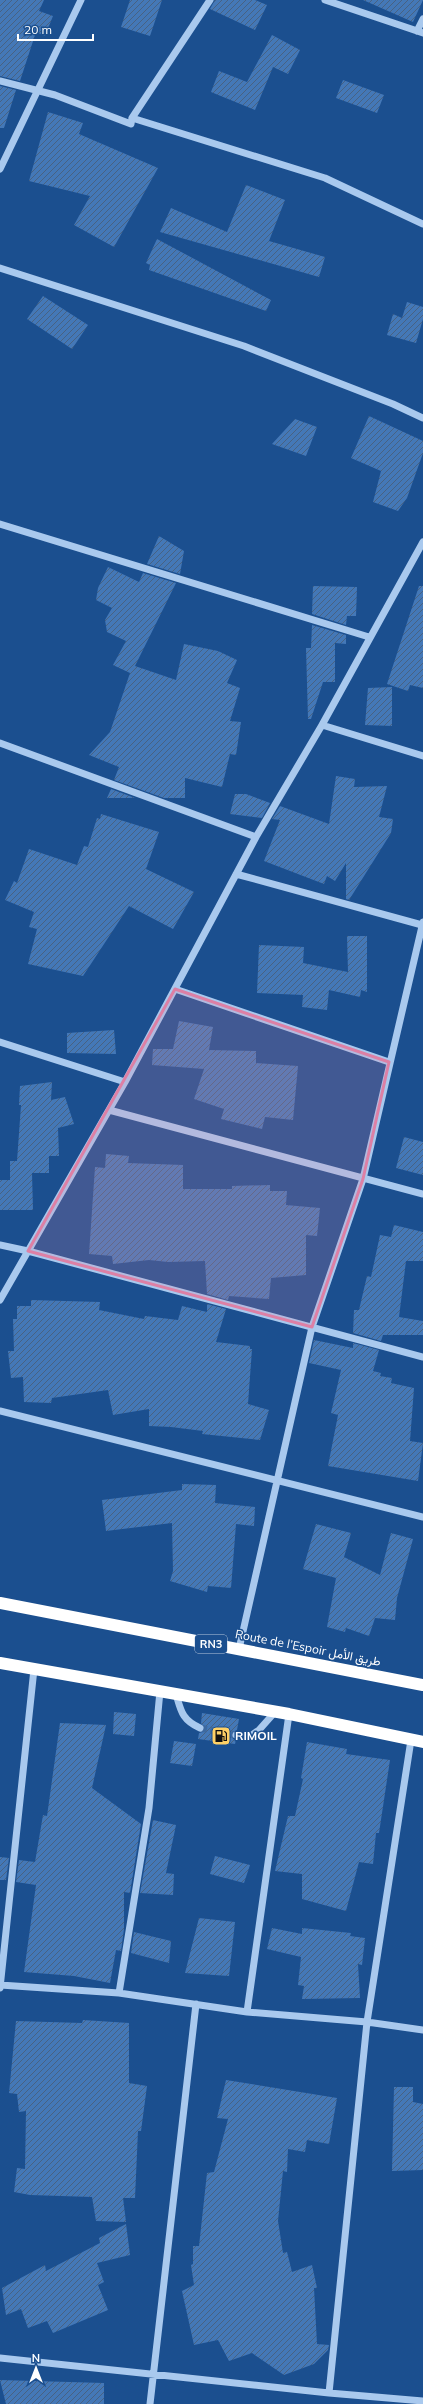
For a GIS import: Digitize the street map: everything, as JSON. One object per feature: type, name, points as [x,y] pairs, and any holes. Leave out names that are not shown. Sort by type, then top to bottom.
[{"type":"highway","name":"Route de l’Espoir طريق الأمل","points":[[0,1603],[423,1685]]},
{"type":"highway","points":[[0,1662],[290,1714],[417,1741]]},
{"type":"street","points":[[0,169],[81,0]]},
{"type":"street","points":[[0,81],[55,95],[131,124],[132,118],[210,0]]},
{"type":"street","points":[[325,0],[420,32],[423,19]]},
{"type":"street","points":[[132,118],[325,178],[423,224]]},
{"type":"street","points":[[0,268],[244,346],[393,404],[423,418]]},
{"type":"street","points":[[0,524],[369,637]]},
{"type":"street","points":[[0,1300],[125,1082],[256,837],[322,725],[369,637],[419,557],[423,542]]},
{"type":"street","points":[[322,725],[423,756]]},
{"type":"street","points":[[0,743],[256,837]]},
{"type":"street","points":[[236,874],[423,924],[389,1062],[363,1179],[312,1327],[279,1479],[239,1649]]},
{"type":"street","points":[[175,989],[389,1062]]},
{"type":"street","points":[[0,1042],[125,1082]]},
{"type":"street","points":[[109,1110],[423,1194]]},
{"type":"street","points":[[0,1246],[28,1251],[423,1357]]},
{"type":"street","points":[[0,1411],[279,1479],[423,1517]]},
{"type":"street","points":[[0,1988],[34,1669]]},
{"type":"street","points":[[119,1993],[149,1808],[160,1691]]},
{"type":"street","points":[[176,1694],[182,1712],[188,1723],[200,1728]]},
{"type":"street","points":[[236,1735],[249,1736],[259,1730],[275,1712]]},
{"type":"street","points":[[247,2012],[290,1714]]},
{"type":"street","points":[[329,2393],[367,2022],[417,1741]]},
{"type":"street","points":[[0,1985],[119,1993],[247,2012],[367,2022],[423,2030]]},
{"type":"street","points":[[150,2404],[155,2374],[196,2004]]},
{"type":"street","points":[[0,2358],[329,2393],[423,2401]]},
{"type":"highlighted area","points":[[175,989],[389,1062],[363,1179],[312,1327],[28,1251]]},
{"type":"building","points":[[0,0],[44,0],[39,11],[53,16],[45,36],[36,32],[20,81],[0,76]]},
{"type":"building","points":[[130,0],[162,0],[150,36],[121,27]]},
{"type":"building","points":[[215,0],[255,0],[267,5],[255,30],[210,9]]},
{"type":"building","points":[[363,0],[423,0],[413,22]]},
{"type":"building","points":[[272,35],[300,50],[288,74],[273,67],[255,110],[211,92],[219,71],[247,82]]},
{"type":"building","points":[[343,80],[384,95],[377,113],[336,98]]},
{"type":"building","points":[[0,86],[16,90],[4,128],[0,128]]},
{"type":"building","points":[[48,112],[83,123],[79,134],[158,168],[114,247],[74,225],[90,196],[29,181]]},
{"type":"building","points":[[246,185],[285,200],[269,241],[325,257],[319,277],[160,232],[171,208],[227,232]]},
{"type":"building","points":[[157,239],[271,300],[266,311],[149,270],[150,265],[146,263]]},
{"type":"building","points":[[43,296],[88,325],[72,349],[27,319]]},
{"type":"building","points":[[407,302],[423,307],[423,319],[416,343],[387,335],[393,314],[402,318]]},
{"type":"building","points":[[369,416],[423,441],[423,453],[407,498],[398,511],[373,502],[381,471],[351,458]]},
{"type":"building","points":[[295,419],[317,427],[306,456],[272,444]]},
{"type":"building","points":[[159,536],[184,551],[180,574],[147,564]]},
{"type":"building","points":[[108,567],[139,582],[143,573],[176,583],[135,666],[176,680],[184,644],[218,651],[237,660],[227,683],[240,688],[230,721],[241,722],[236,755],[230,754],[222,787],[185,778],[185,798],[164,798],[114,780],[119,767],[89,755],[110,732],[130,673],[113,665],[126,641],[107,632],[105,620],[112,608],[96,600],[98,588]]},
{"type":"building","points":[[313,586],[357,587],[356,616],[347,616],[346,625],[312,614]]},
{"type":"building","points":[[419,586],[423,586],[423,688],[410,685],[408,691],[387,684]]},
{"type":"building","points":[[312,625],[346,635],[346,644],[335,643],[335,682],[323,682],[311,719],[308,719],[306,648],[311,648]]},
{"type":"building","points":[[392,687],[392,726],[365,725],[368,688]]},
{"type":"building","points":[[336,776],[355,779],[354,787],[387,786],[379,817],[393,819],[391,833],[349,900],[346,899],[346,863],[335,881],[327,876],[324,884],[264,861],[280,820],[272,819],[280,806],[329,824]]},
{"type":"building","points":[[111,789],[135,798],[107,798]]},
{"type":"building","points":[[235,794],[246,794],[270,803],[262,818],[230,814]]},
{"type":"building","points":[[101,814],[159,832],[146,869],[194,892],[173,929],[129,906],[83,976],[28,964],[37,929],[29,927],[34,912],[5,900],[14,881],[17,883],[29,849],[77,865],[84,846],[88,847],[97,818],[100,819]]},
{"type":"building","points":[[347,936],[367,936],[367,992],[361,990],[360,997],[329,990],[327,1010],[302,1007],[303,995],[257,993],[259,945],[304,947],[303,963],[348,972]]},
{"type":"building","points":[[179,1021],[213,1027],[209,1050],[256,1051],[256,1063],[298,1066],[293,1120],[265,1117],[262,1129],[221,1119],[224,1109],[194,1099],[204,1069],[152,1065],[153,1049],[173,1049]]},
{"type":"building","points":[[114,1030],[116,1054],[67,1053],[67,1033]]},
{"type":"building","points":[[52,1082],[51,1100],[65,1097],[74,1124],[58,1128],[59,1156],[49,1156],[49,1173],[32,1173],[33,1210],[0,1210],[0,1180],[10,1180],[10,1161],[17,1161],[21,1105],[19,1105],[20,1086]]},
{"type":"building","points":[[404,1137],[423,1142],[423,1175],[396,1168]]},
{"type":"building","points":[[106,1154],[129,1156],[128,1163],[183,1165],[183,1189],[232,1189],[232,1186],[270,1185],[270,1191],[287,1191],[286,1205],[320,1208],[317,1236],[306,1235],[306,1275],[271,1278],[269,1299],[229,1296],[228,1300],[207,1294],[205,1261],[168,1262],[149,1260],[113,1264],[112,1256],[89,1254],[95,1167],[105,1168]]},
{"type":"building","points":[[394,1225],[423,1232],[423,1261],[406,1261],[399,1317],[423,1321],[423,1335],[383,1335],[381,1341],[353,1333],[354,1310],[359,1310],[367,1276],[371,1277],[380,1235],[391,1237]]},
{"type":"building","points":[[31,1300],[100,1302],[99,1310],[144,1319],[145,1316],[178,1320],[182,1306],[207,1312],[207,1304],[226,1309],[216,1342],[250,1346],[250,1349],[252,1349],[248,1404],[269,1410],[260,1440],[202,1434],[203,1431],[149,1426],[149,1409],[113,1415],[108,1390],[52,1398],[51,1403],[24,1402],[23,1377],[11,1378],[8,1351],[14,1351],[13,1319],[17,1319],[17,1306],[31,1306]]},
{"type":"building","points":[[314,1340],[353,1348],[353,1343],[379,1350],[373,1371],[381,1373],[380,1376],[392,1378],[391,1383],[414,1388],[410,1441],[423,1443],[418,1481],[328,1466],[338,1415],[331,1413],[341,1370],[309,1363]]},
{"type":"building","points":[[182,1484],[216,1485],[215,1503],[255,1507],[254,1526],[236,1524],[231,1588],[208,1586],[207,1592],[170,1581],[173,1571],[172,1523],[106,1531],[102,1500],[182,1490]]},
{"type":"building","points":[[316,1524],[351,1533],[344,1557],[380,1575],[391,1533],[413,1539],[397,1598],[395,1620],[375,1618],[369,1636],[346,1628],[345,1632],[327,1627],[336,1578],[303,1569]]},
{"type":"building","points":[[114,1712],[136,1714],[134,1736],[113,1734]]},
{"type":"building","points":[[202,1713],[239,1719],[237,1730],[231,1734],[233,1739],[236,1740],[235,1744],[198,1739],[199,1733],[203,1732],[205,1728],[201,1723]]},
{"type":"building","points":[[60,1723],[106,1725],[92,1788],[141,1824],[130,1893],[124,1892],[124,1929],[121,1951],[116,1950],[110,1983],[74,1976],[24,1972],[36,1885],[16,1882],[19,1860],[35,1862],[43,1815],[47,1816]]},
{"type":"building","points":[[174,1741],[196,1744],[192,1766],[170,1763]]},
{"type":"building","points":[[307,1742],[347,1749],[346,1754],[390,1760],[379,1833],[376,1833],[373,1864],[359,1862],[346,1911],[302,1899],[302,1874],[275,1871],[288,1816],[295,1816],[303,1779],[301,1778]]},
{"type":"building","points":[[153,1820],[176,1825],[166,1873],[174,1874],[173,1895],[140,1893]]},
{"type":"building","points":[[215,1856],[250,1865],[244,1883],[210,1874]]},
{"type":"building","points":[[0,1857],[9,1858],[6,1880],[0,1880]]},
{"type":"building","points":[[199,1918],[235,1922],[229,1976],[185,1973]]},
{"type":"building","points":[[272,1928],[302,1934],[302,1928],[351,1933],[350,1936],[365,1938],[362,1965],[358,1964],[360,1998],[302,1999],[304,1986],[298,1985],[301,1957],[267,1949]]},
{"type":"building","points":[[134,1932],[171,1941],[169,1963],[131,1953]]},
{"type":"building","points":[[83,2020],[129,2023],[129,2083],[147,2086],[141,2131],[138,2131],[135,2198],[123,2198],[126,2222],[96,2221],[92,2197],[30,2195],[14,2192],[17,2168],[25,2169],[26,2111],[19,2112],[17,2094],[9,2093],[16,2021],[82,2023]]},
{"type":"building","points":[[226,2080],[337,2098],[329,2144],[307,2140],[305,2152],[288,2149],[287,2172],[283,2171],[278,2221],[283,2253],[287,2252],[292,2272],[312,2265],[317,2288],[314,2288],[317,2344],[329,2345],[328,2350],[314,2364],[284,2375],[252,2353],[229,2361],[218,2340],[194,2345],[182,2291],[194,2285],[191,2265],[193,2264],[193,2246],[199,2246],[207,2173],[214,2172],[228,2119],[217,2118]]},
{"type":"building","points":[[394,2087],[413,2087],[413,2102],[423,2104],[423,2170],[392,2171]]},
{"type":"building","points":[[126,2224],[130,2255],[97,2263],[104,2282],[98,2285],[108,2310],[53,2333],[47,2321],[28,2328],[21,2309],[6,2315],[2,2288],[45,2265],[46,2271],[100,2243],[99,2238]]},
{"type":"building","points":[[0,2380],[104,2383],[104,2404],[6,2404]]},
{"type":"tunnel","points":[[200,1728],[236,1735]]},
{"type":"place","name":"RIMOIL","points":[[221,1736]]}]
